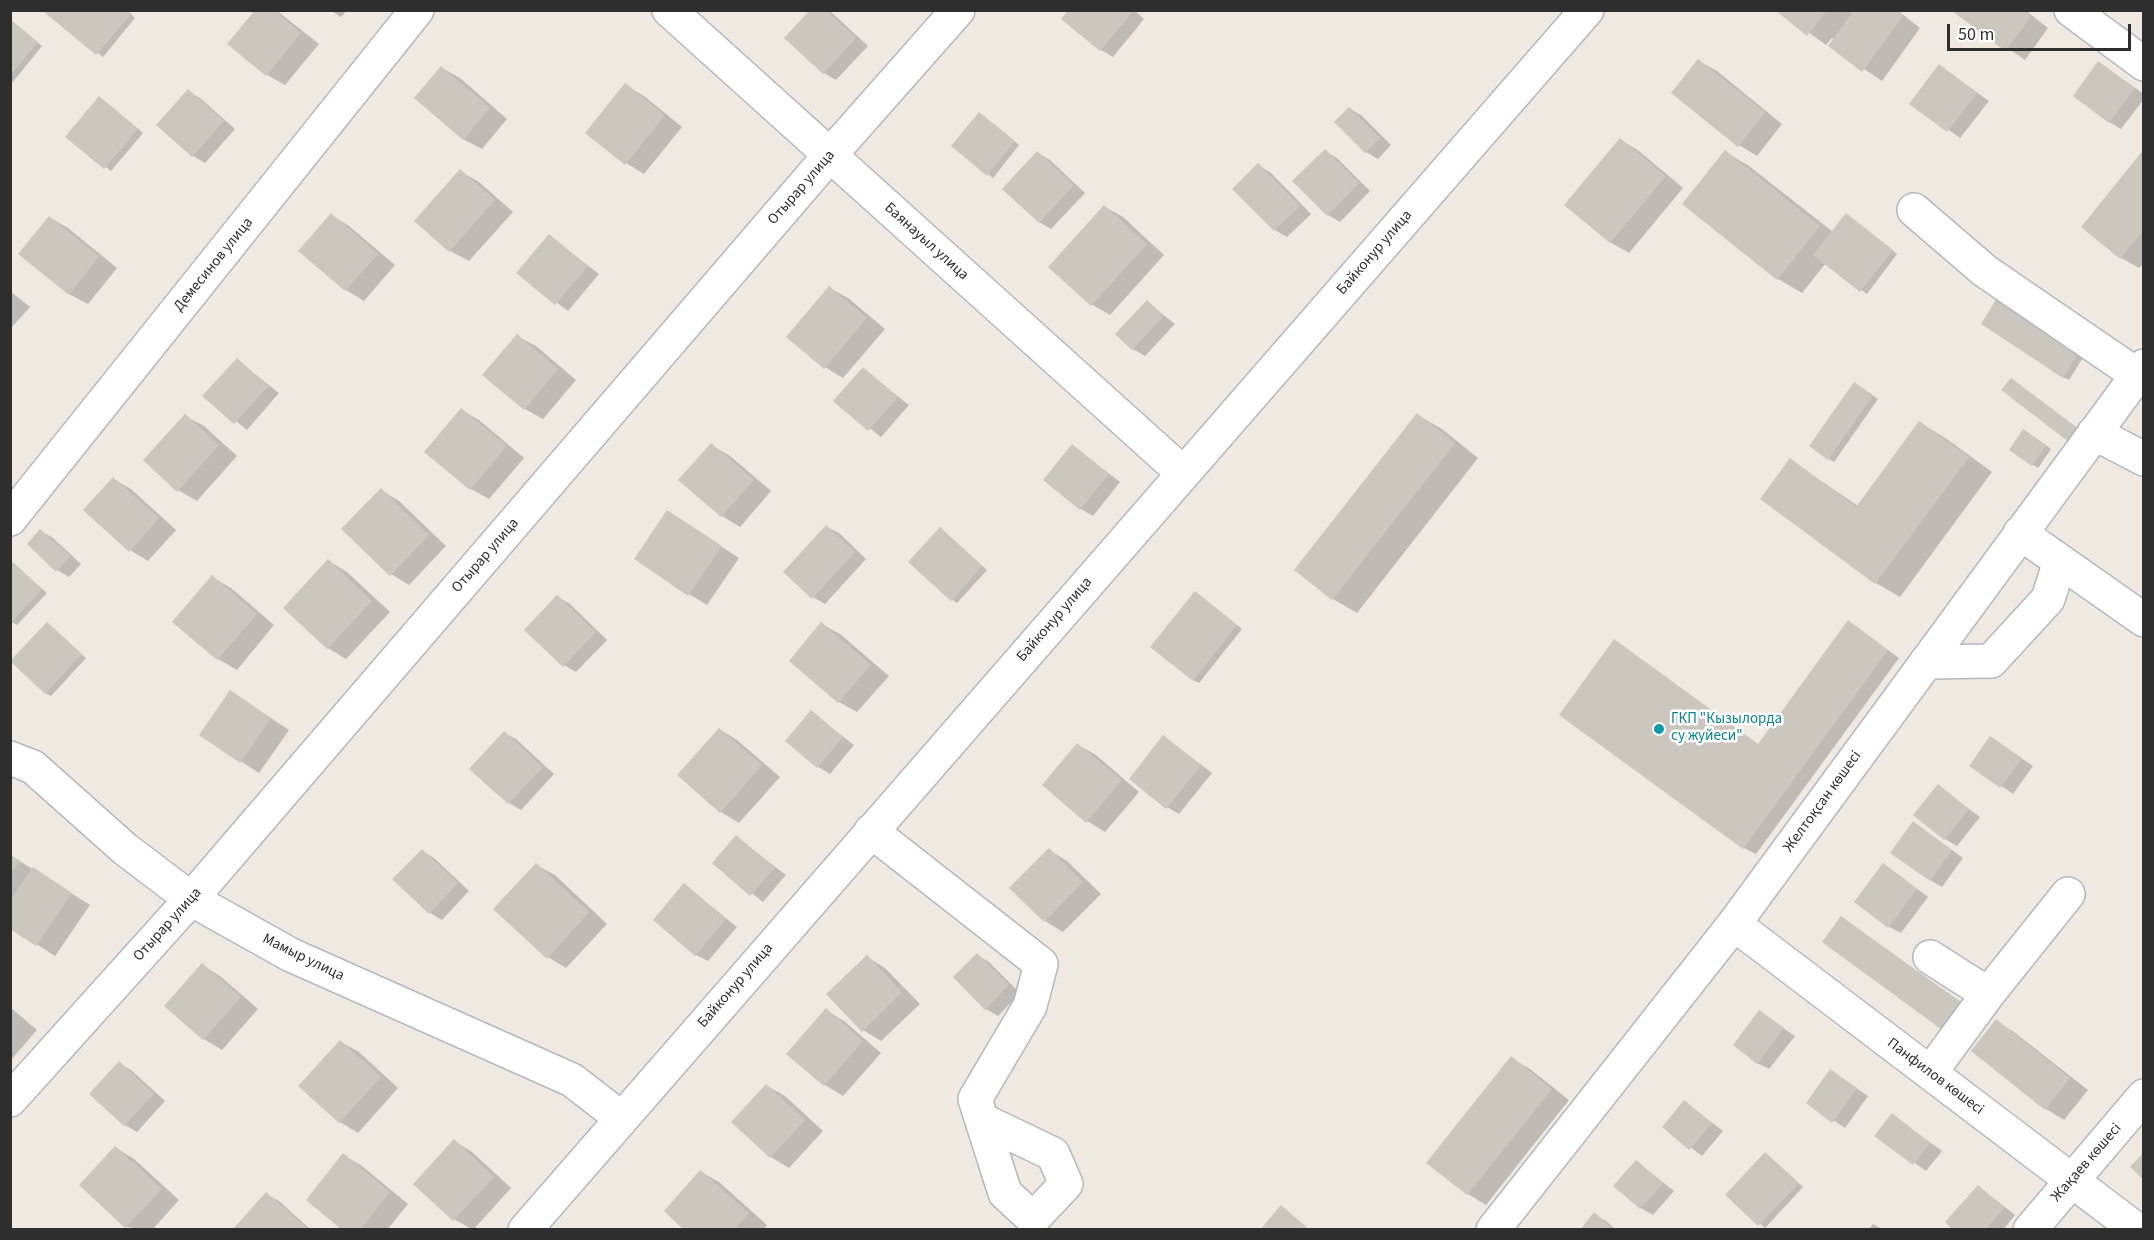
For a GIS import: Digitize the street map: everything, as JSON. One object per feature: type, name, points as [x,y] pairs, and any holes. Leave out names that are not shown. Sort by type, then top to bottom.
[{"type":"street","name":"Демесинов улица","points":[[10,519],[417,10]]},
{"type":"street","name":"Баянауыл улица","points":[[669,10],[1183,473]]},
{"type":"street","name":"Отырар улица","points":[[10,1100],[191,899],[830,155],[958,10]]},
{"type":"street","name":"Байконур улица","points":[[525,1230],[1587,10]]},
{"type":"street","points":[[2071,10],[2144,64]]},
{"type":"street","points":[[1914,210],[1985,270],[2140,370]]},
{"type":"street","name":"Желтоқсан көшесі","points":[[1493,1230],[1734,924],[2140,370]]},
{"type":"street","points":[[2094,433],[2144,459]]},
{"type":"street","points":[[2020,534],[2144,620]]},
{"type":"street","points":[[1926,662],[1991,661],[2048,599],[2060,561]]},
{"type":"street","name":"Мамыр улица","points":[[10,758],[33,767],[125,849],[191,899],[291,955],[572,1080],[621,1118]]},
{"type":"street","points":[[872,831],[1041,964],[1030,1006],[975,1099],[982,1120]]},
{"type":"street","points":[[1930,1073],[1988,994],[2068,894]]},
{"type":"street","name":"Панфилов көшесі","points":[[1734,924],[2138,1230]]},
{"type":"street","points":[[1930,957],[1988,994]]},
{"type":"street","name":"Жақаев көшесі","points":[[2030,1230],[2144,1096]]},
{"type":"building","points":[[46,10],[127,10],[131,14],[96,55],[44,12]]},
{"type":"building","points":[[255,10],[274,10],[301,33],[266,76],[227,44]]},
{"type":"building","points":[[810,10],[826,10],[856,38],[823,74],[784,38]]},
{"type":"building","points":[[1068,10],[1134,10],[1100,51],[1061,19]]},
{"type":"building","points":[[1775,10],[1827,10],[1807,36]]},
{"type":"building","points":[[1854,10],[1895,10],[1903,16],[1862,72],[1828,46]]},
{"type":"building","points":[[1951,10],[2023,10],[2031,17],[2005,51]]},
{"type":"building","points":[[10,19],[38,42],[10,75]]},
{"type":"building","points":[[1698,59],[1765,112],[1738,147],[1671,93]]},
{"type":"building","points":[[2098,61],[2135,88],[2109,123],[2073,96]]},
{"type":"building","points":[[1939,64],[1977,93],[1947,132],[1909,104]]},
{"type":"building","points":[[441,66],[490,108],[463,140],[414,98]]},
{"type":"building","points":[[625,83],[665,115],[625,165],[585,133]]},
{"type":"building","points":[[188,89],[224,121],[192,157],[156,125]]},
{"type":"building","points":[[99,96],[138,129],[104,169],[65,137]]},
{"type":"building","points":[[1349,107],[1380,138],[1365,153],[1334,122]]},
{"type":"building","points":[[979,112],[1015,141],[987,176],[951,146]]},
{"type":"building","points":[[1620,138],[1666,176],[1610,243],[1564,205]]},
{"type":"building","points":[[1325,149],[1359,183],[1327,216],[1292,181]]},
{"type":"building","points":[[2144,149],[2144,230],[2120,259],[2081,227]]},
{"type":"building","points":[[1725,150],[1820,226],[1777,280],[1682,204]]},
{"type":"building","points":[[1037,151],[1074,185],[1039,223],[1002,189]]},
{"type":"building","points":[[1258,163],[1300,206],[1274,231],[1232,189]]},
{"type":"building","points":[[460,169],[495,200],[449,252],[414,221]]},
{"type":"building","points":[[1104,205],[1147,244],[1091,306],[1048,267]]},
{"type":"building","points":[[331,213],[378,254],[345,291],[298,251]]},
{"type":"building","points":[[1846,213],[1893,250],[1860,292],[1813,255]]},
{"type":"building","points":[[49,216],[99,256],[69,295],[18,254]]},
{"type":"building","points":[[549,234],[588,266],[555,305],[516,273]]},
{"type":"building","points":[[829,286],[867,318],[824,369],[786,337]]},
{"type":"building","points":[[1997,298],[2079,352],[2063,378],[1981,324]]},
{"type":"building","points":[[1147,300],[1164,316],[1132,350],[1115,334]]},
{"type":"building","points":[[517,334],[558,369],[524,410],[482,375]]},
{"type":"building","points":[[237,358],[268,386],[234,424],[202,396]]},
{"type":"building","points":[[863,367],[898,397],[868,431],[833,401]]},
{"type":"building","points":[[2011,378],[2079,429],[2069,442],[2001,390]]},
{"type":"building","points":[[1854,382],[1873,395],[1828,460],[1809,446]]},
{"type":"building","points":[[461,408],[507,446],[470,490],[424,452]]},
{"type":"building","points":[[1417,413],[1455,443],[1332,600],[1294,570]]},
{"type":"building","points":[[185,414],[219,445],[177,492],[143,460]]},
{"type":"building","points":[[1919,421],[1969,457],[1875,584],[1760,499],[1790,458],[1856,507]]},
{"type":"building","points":[[2023,429],[2046,445],[2032,466],[2009,450]]},
{"type":"building","points":[[711,443],[754,480],[721,517],[678,480]]},
{"type":"building","points":[[1072,444],[1109,474],[1080,510],[1043,480]]},
{"type":"building","points":[[113,477],[159,518],[129,552],[83,510]]},
{"type":"building","points":[[381,488],[429,535],[390,576],[341,529]]},
{"type":"building","points":[[667,510],[722,546],[688,596],[634,559]]},
{"type":"building","points":[[826,525],[855,552],[812,599],[783,572]]},
{"type":"building","points":[[940,527],[982,566],[951,601],[908,562]]},
{"type":"building","points":[[40,529],[70,556],[56,572],[27,544]]},
{"type":"building","points":[[328,559],[372,601],[327,649],[283,608]]},
{"type":"building","points":[[13,562],[42,589],[10,624],[10,565]]},
{"type":"building","points":[[212,575],[257,614],[217,660],[172,622]]},
{"type":"building","points":[[1195,591],[1237,625],[1193,681],[1150,647]]},
{"type":"building","points":[[557,595],[596,632],[563,667],[524,630]]},
{"type":"building","name":"ГКП \"Кызылорда су жуйеси\"","points":[[1848,620],[1888,650],[1743,849],[1559,715],[1614,639],[1758,744]]},
{"type":"building","points":[[47,622],[82,654],[45,694],[10,661]]},
{"type":"building","points":[[821,622],[871,665],[838,703],[789,661]]},
{"type":"building","points":[[230,690],[271,718],[240,763],[199,735]]},
{"type":"building","points":[[811,710],[843,737],[817,768],[785,741]]},
{"type":"building","points":[[719,728],[762,765],[720,813],[677,775]]},
{"type":"building","points":[[504,731],[543,767],[508,804],[469,769]]},
{"type":"building","points":[[1163,735],[1201,765],[1166,809],[1129,779]]},
{"type":"building","points":[[1990,736],[2022,758],[2000,788],[1969,766]]},
{"type":"building","points":[[1077,743],[1122,780],[1086,823],[1042,785]]},
{"type":"building","points":[[1938,784],[1969,809],[1944,840],[1913,815]]},
{"type":"building","points":[[1913,821],[1952,850],[1930,881],[1890,853]]},
{"type":"building","points":[[736,835],[775,868],[750,896],[712,863]]},
{"type":"building","points":[[1049,848],[1083,882],[1044,922],[1009,888]]},
{"type":"building","points":[[422,849],[458,883],[429,914],[392,879]]},
{"type":"building","points":[[10,855],[20,861],[10,875]]},
{"type":"building","points":[[536,863],[589,912],[547,959],[493,909]]},
{"type":"building","points":[[1883,863],[1917,889],[1888,928],[1854,902]]},
{"type":"building","points":[[33,867],[72,893],[36,946],[10,929],[10,900]]},
{"type":"building","points":[[684,883],[726,919],[695,956],[653,920]]},
{"type":"building","points":[[1841,916],[1964,1005],[1945,1032],[1822,942]]},
{"type":"building","points":[[977,953],[1009,985],[985,1010],[953,977]]},
{"type":"building","points":[[867,955],[902,992],[862,1032],[826,994]]},
{"type":"building","points":[[202,963],[241,997],[203,1040],[164,1006]]},
{"type":"building","points":[[826,1008],[863,1041],[824,1086],[786,1054]]},
{"type":"building","points":[[1759,1010],[1784,1028],[1757,1064],[1733,1045]]},
{"type":"building","points":[[1996,1019],[2070,1078],[2045,1110],[1971,1051]]},
{"type":"building","points":[[340,1040],[381,1077],[339,1123],[298,1086]]},
{"type":"building","points":[[1511,1056],[1552,1089],[1467,1195],[1426,1163]]},
{"type":"building","points":[[119,1061],[154,1094],[124,1126],[89,1094]]},
{"type":"building","points":[[1830,1069],[1857,1088],[1832,1123],[1806,1103]]},
{"type":"building","points":[[766,1084],[805,1120],[770,1158],[731,1122]]},
{"type":"building","points":[[1684,1100],[1712,1123],[1689,1150],[1662,1127]]},
{"type":"building","points":[[1892,1113],[1930,1143],[1913,1165],[1874,1136]]},
{"type":"building","points":[[454,1139],[494,1177],[453,1221],[413,1184]]},
{"type":"building","points":[[115,1146],[162,1189],[125,1228],[79,1185]]},
{"type":"building","points":[[1765,1152],[1799,1183],[1758,1226],[1725,1195]]},
{"type":"building","points":[[2144,1152],[2144,1180],[2130,1167]]},
{"type":"building","points":[[343,1153],[390,1192],[360,1230],[342,1230],[306,1200]]},
{"type":"building","points":[[1636,1160],[1663,1183],[1640,1209],[1613,1186]]},
{"type":"building","points":[[700,1170],[749,1213],[735,1230],[684,1230],[664,1211]]},
{"type":"building","points":[[1978,1185],[2004,1208],[1985,1230],[1953,1230],[1945,1222]]},
{"type":"building","points":[[266,1192],[307,1228],[306,1230],[234,1228]]},
{"type":"building","points":[[1281,1205],[1310,1230],[1260,1230]]},
{"type":"building","points":[[1594,1212],[1614,1230],[1580,1230]]},
{"type":"place","name":"ГКП \"Кызылорда су жуйеси\"","points":[[1659,729]]}]
